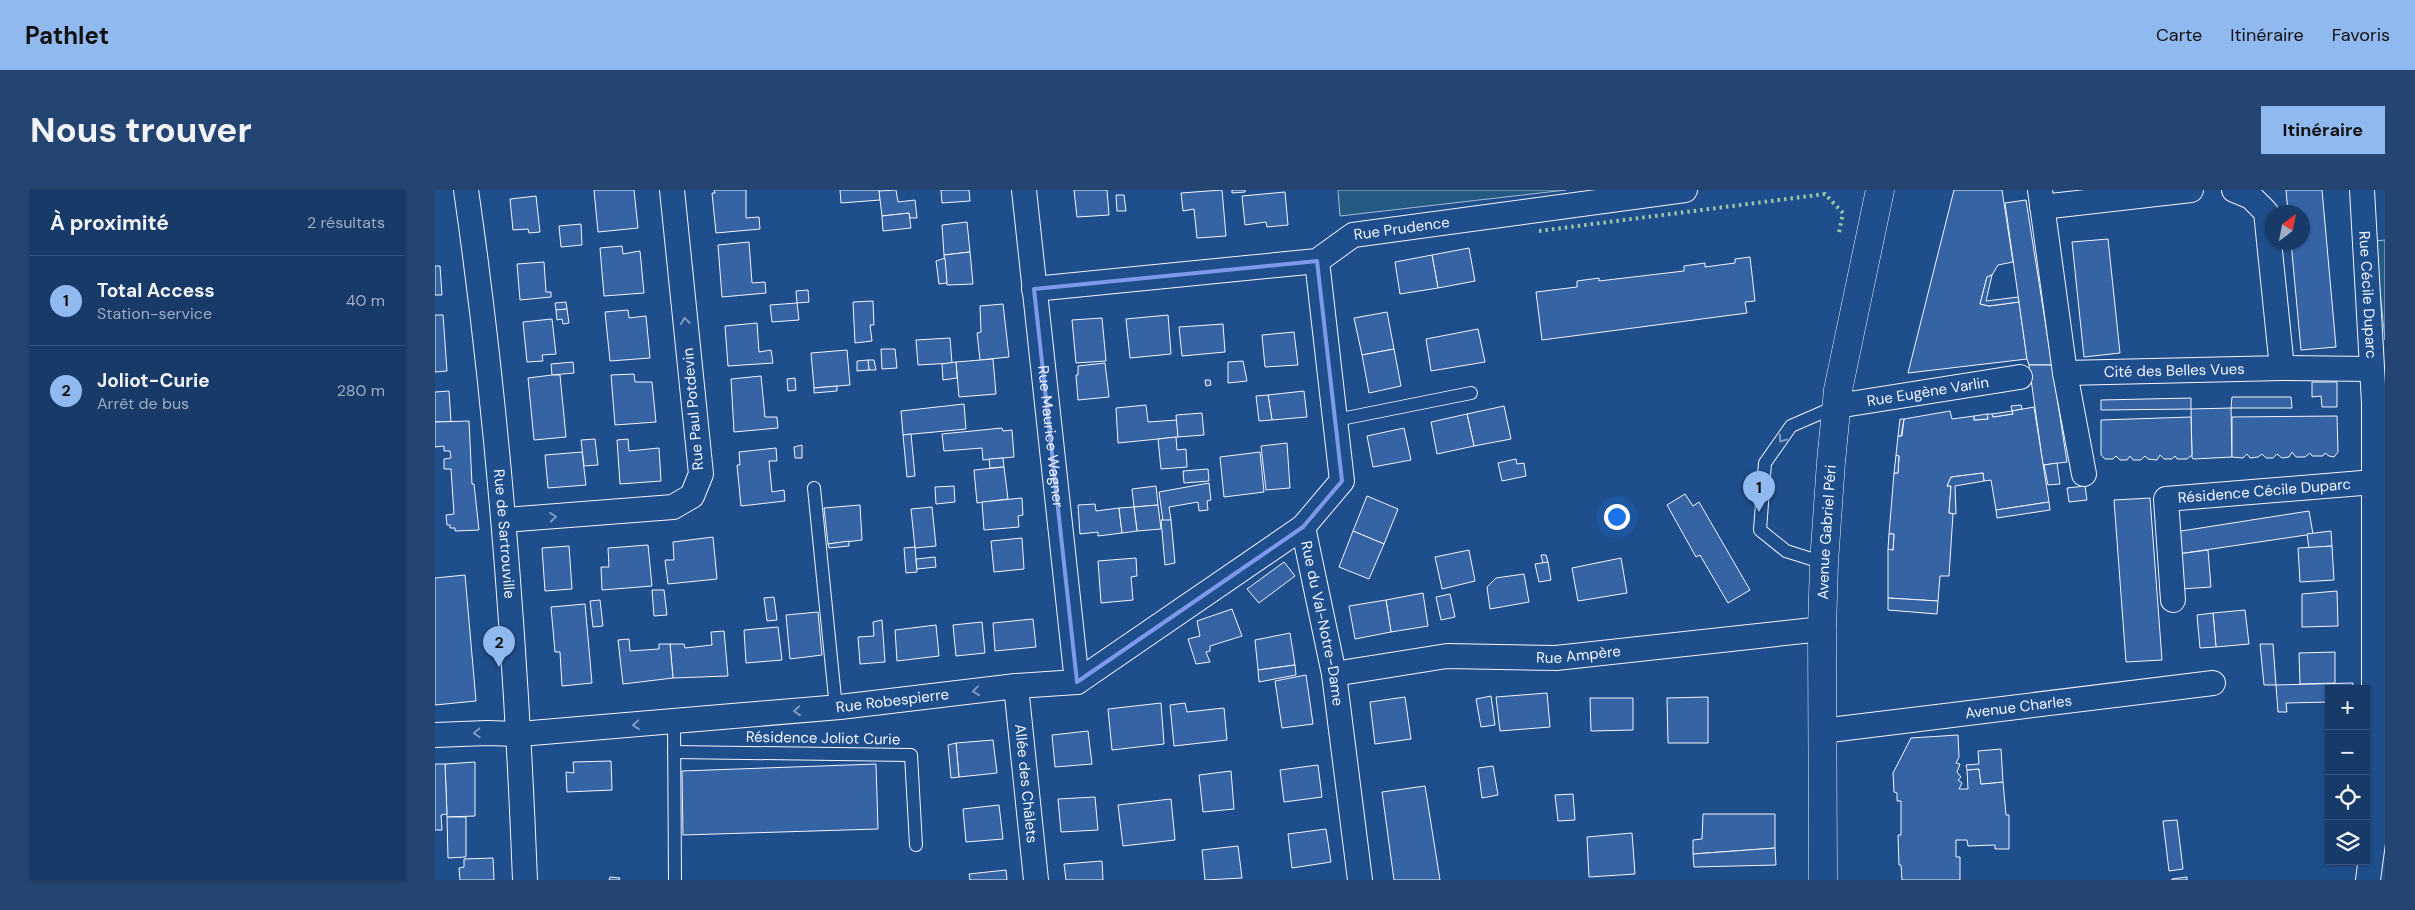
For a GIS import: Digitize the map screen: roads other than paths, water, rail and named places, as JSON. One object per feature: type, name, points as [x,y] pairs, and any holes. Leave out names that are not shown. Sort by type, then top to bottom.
[{"type":"main road","name":"Avenue Gabriel Péri","points":[[1823,880],[1822,629],[1824,563],[1837,406],[1880,190]]},
{"type":"street","name":"Rue de Sartrouville","points":[[466,190],[475,253],[504,520],[520,734],[525,880]]},
{"type":"street","name":"Rue Paul Potdevin","points":[[504,520],[673,507],[692,496],[701,474],[672,190]]},
{"type":"street","name":"Rue Maurice Wagner","points":[[1024,190],[1077,682]]},
{"type":"street","name":"Rue Prudence","points":[[1035,289],[1317,260],[1353,235],[1685,190]]},
{"type":"street","points":[[2085,474],[2065,373],[2041,198],[2191,190]]},
{"type":"street","points":[[2234,190],[2251,197],[2266,212],[2282,368]]},
{"type":"street","name":"Rue Cécile Duparc","points":[[2362,190],[2371,369],[2379,402],[2374,482],[2379,835],[2368,880]]},
{"type":"street","name":"Rue du Val-Notre-Dame","points":[[1317,260],[1343,481],[1303,527],[1335,674],[1359,880]]},
{"type":"street","name":"Cité des Belles Vues","points":[[2065,373],[2282,368],[2371,369]]},
{"type":"street","name":"Rue Eugène Varlin","points":[[1837,406],[2020,377]]},
{"type":"street","name":"Résidence Cécile Duparc","points":[[2173,600],[2166,500],[2374,482]]},
{"type":"street","points":[[1077,682],[1303,527]]},
{"type":"street","name":"Rue Ampère","points":[[1335,674],[1447,656],[1556,658],[1822,629]]},
{"type":"street","name":"Rue Robespierre","points":[[435,735],[520,734],[836,708],[1016,686],[1077,682]]},
{"type":"street","name":"Avenue Charles","points":[[1822,731],[2213,683]]},
{"type":"street","name":"Allée des Châlets","points":[[1016,686],[1036,880]]},
{"type":"lane","points":[[1335,420],[1471,393]]},
{"type":"lane","points":[[1824,563],[1786,551],[1760,530],[1765,462],[1791,426],[1837,406]]},
{"type":"lane","points":[[814,488],[836,708]]},
{"type":"lane","points":[[674,721],[675,880]]},
{"type":"lane","name":"Résidence Joliot Curie","points":[[674,752],[911,755],[916,845]]},
{"type":"place","name":"Total Access","points":[[1759,512]]},
{"type":"place","name":"Joliot-Curie","points":[[499,667]]}]
